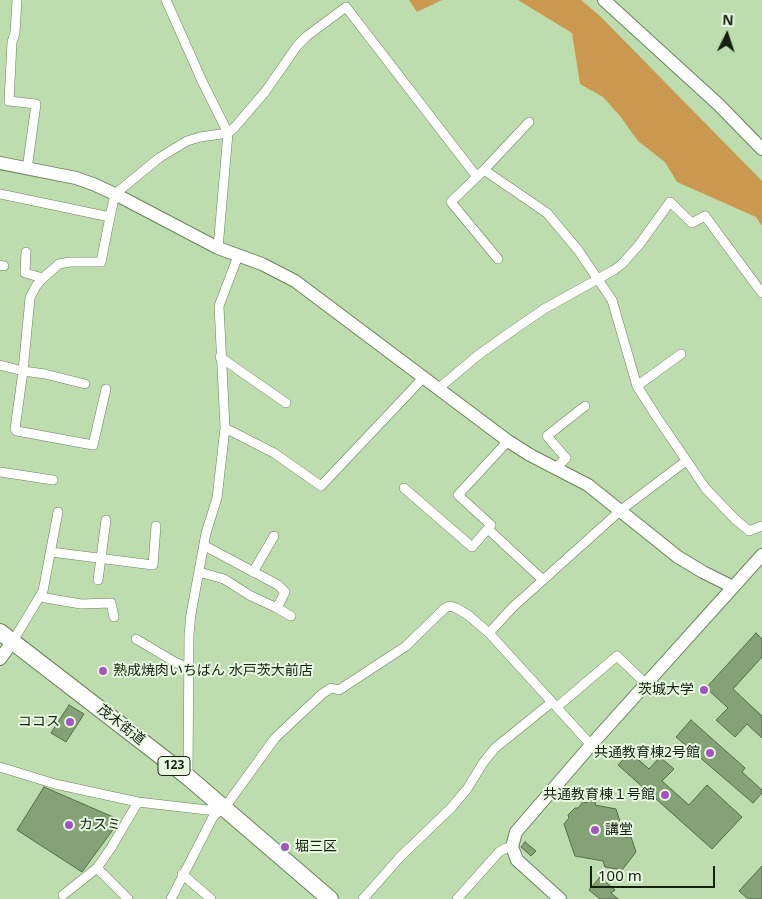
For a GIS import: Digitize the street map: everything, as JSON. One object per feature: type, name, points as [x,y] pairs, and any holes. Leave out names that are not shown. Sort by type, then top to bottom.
[{"type":"highway","name":"茂木街道","points":[[6,636],[188,777],[330,899]]},
{"type":"street","points":[[17,0],[15,33],[12,42],[9,100],[36,104],[27,169]]},
{"type":"street","points":[[166,0],[202,81],[228,133],[218,248]]},
{"type":"street","points":[[604,0],[713,99],[762,149]]},
{"type":"street","points":[[106,389],[93,445],[17,431],[15,429],[30,298],[36,286],[59,264],[101,262],[115,194],[159,158],[187,141],[228,133],[264,92],[302,41],[346,7],[481,173],[547,213],[598,278],[612,300],[637,386],[686,461],[706,489],[749,531],[762,526]]},
{"type":"street","points":[[498,259],[451,202],[529,122]]},
{"type":"street","points":[[0,163],[76,178],[115,194],[218,248],[262,264],[295,281],[508,440],[530,455],[588,485],[678,557],[733,587]]},
{"type":"street","points":[[0,194],[110,216]]},
{"type":"street","points":[[439,388],[509,332],[544,309],[622,264],[639,245],[670,202],[692,223],[705,216],[762,293]]},
{"type":"street","points":[[26,252],[25,273],[43,278]]},
{"type":"street","points":[[188,777],[189,634],[206,533],[216,498],[225,428],[220,357],[219,306],[238,256]]},
{"type":"street","points":[[637,386],[681,354]]},
{"type":"street","points":[[220,357],[286,403]]},
{"type":"street","points":[[0,365],[85,384]]},
{"type":"street","points":[[225,428],[274,453],[321,486],[424,377]]},
{"type":"street","points":[[556,468],[566,458],[547,436],[585,406]]},
{"type":"street","points":[[404,488],[472,547],[491,525],[458,495],[508,440]]},
{"type":"street","points":[[489,633],[513,607],[621,510],[686,461]]},
{"type":"street","points":[[0,472],[53,480]]},
{"type":"street","points":[[0,659],[6,636],[43,591],[58,512]]},
{"type":"street","points":[[98,580],[106,520]]},
{"type":"street","points":[[51,552],[153,565],[156,526]]},
{"type":"street","points":[[488,529],[543,580]]},
{"type":"street","points":[[253,572],[274,536]]},
{"type":"street","points":[[204,546],[278,585],[286,592],[277,608]]},
{"type":"street","points":[[560,899],[517,860],[512,847],[516,832],[591,745],[762,555]]},
{"type":"street","points":[[199,572],[224,579],[249,595],[291,616]]},
{"type":"street","points":[[40,596],[81,604],[111,603],[114,617]]},
{"type":"street","points":[[171,899],[182,874],[213,817],[228,803],[275,738],[322,694],[331,688],[339,690],[406,646],[445,608],[450,606],[468,615],[489,633],[591,745]]},
{"type":"street","points":[[136,639],[189,669]]},
{"type":"street","points":[[362,899],[400,857],[451,808],[467,789],[483,762],[495,748],[617,656],[646,684]]},
{"type":"street","points":[[0,767],[55,784],[138,802],[207,810],[223,806]]},
{"type":"street","points":[[63,894],[98,868],[138,802]]},
{"type":"street","points":[[457,899],[499,852],[512,847]]},
{"type":"street","points":[[98,868],[128,899]]},
{"type":"street","points":[[182,874],[211,899]]},
{"type":"shaded area","points":[[409,0],[442,0],[417,12]]},
{"type":"shaded area","points":[[518,0],[581,0],[600,16],[762,181],[762,226],[756,217],[677,182],[665,162],[638,141],[603,97],[580,84],[572,33]]},
{"type":"building","points":[[756,633],[762,639],[762,657],[733,689],[762,716],[762,738],[747,724],[735,737],[716,720],[728,708],[706,688]]},
{"type":"building","points":[[69,705],[84,714],[66,742],[51,733]]},
{"type":"building","name":"共通教育棟2号館","points":[[691,720],[745,768],[742,772],[762,790],[762,793],[753,803],[676,737]]},
{"type":"building","name":"共通教育棟１号館","points":[[630,752],[649,769],[660,757],[674,769],[662,781],[689,805],[707,785],[742,817],[712,849],[618,765]]},
{"type":"building","name":"カスミ","points":[[44,787],[120,820],[82,872],[17,830]]},
{"type":"building","name":"講堂","points":[[590,791],[598,793],[595,805],[616,809],[625,837],[631,837],[636,852],[622,870],[605,867],[603,861],[575,856],[564,824],[569,818],[568,815],[575,808],[578,808],[583,802],[587,803]]},
{"type":"building","points":[[525,842],[536,851],[531,856],[521,847]]},
{"type":"building","points":[[762,866],[762,899],[748,899],[739,891]]},
{"type":"building","points":[[600,877],[615,890],[611,893],[618,899],[600,899],[589,890]]},
{"type":"place","name":"熟成焼肉いちばん 水戸茨大前店","points":[[103,671]]},
{"type":"place","name":"茨城大学","points":[[704,690]]},
{"type":"place","name":"ココス","points":[[70,722]]},
{"type":"place","name":"共通教育棟2号館","points":[[710,753]]},
{"type":"place","name":"共通教育棟１号館","points":[[665,795]]},
{"type":"place","name":"カスミ","points":[[69,825]]},
{"type":"place","name":"講堂","points":[[595,830]]},
{"type":"place","name":"堀三区","points":[[285,847]]}]
